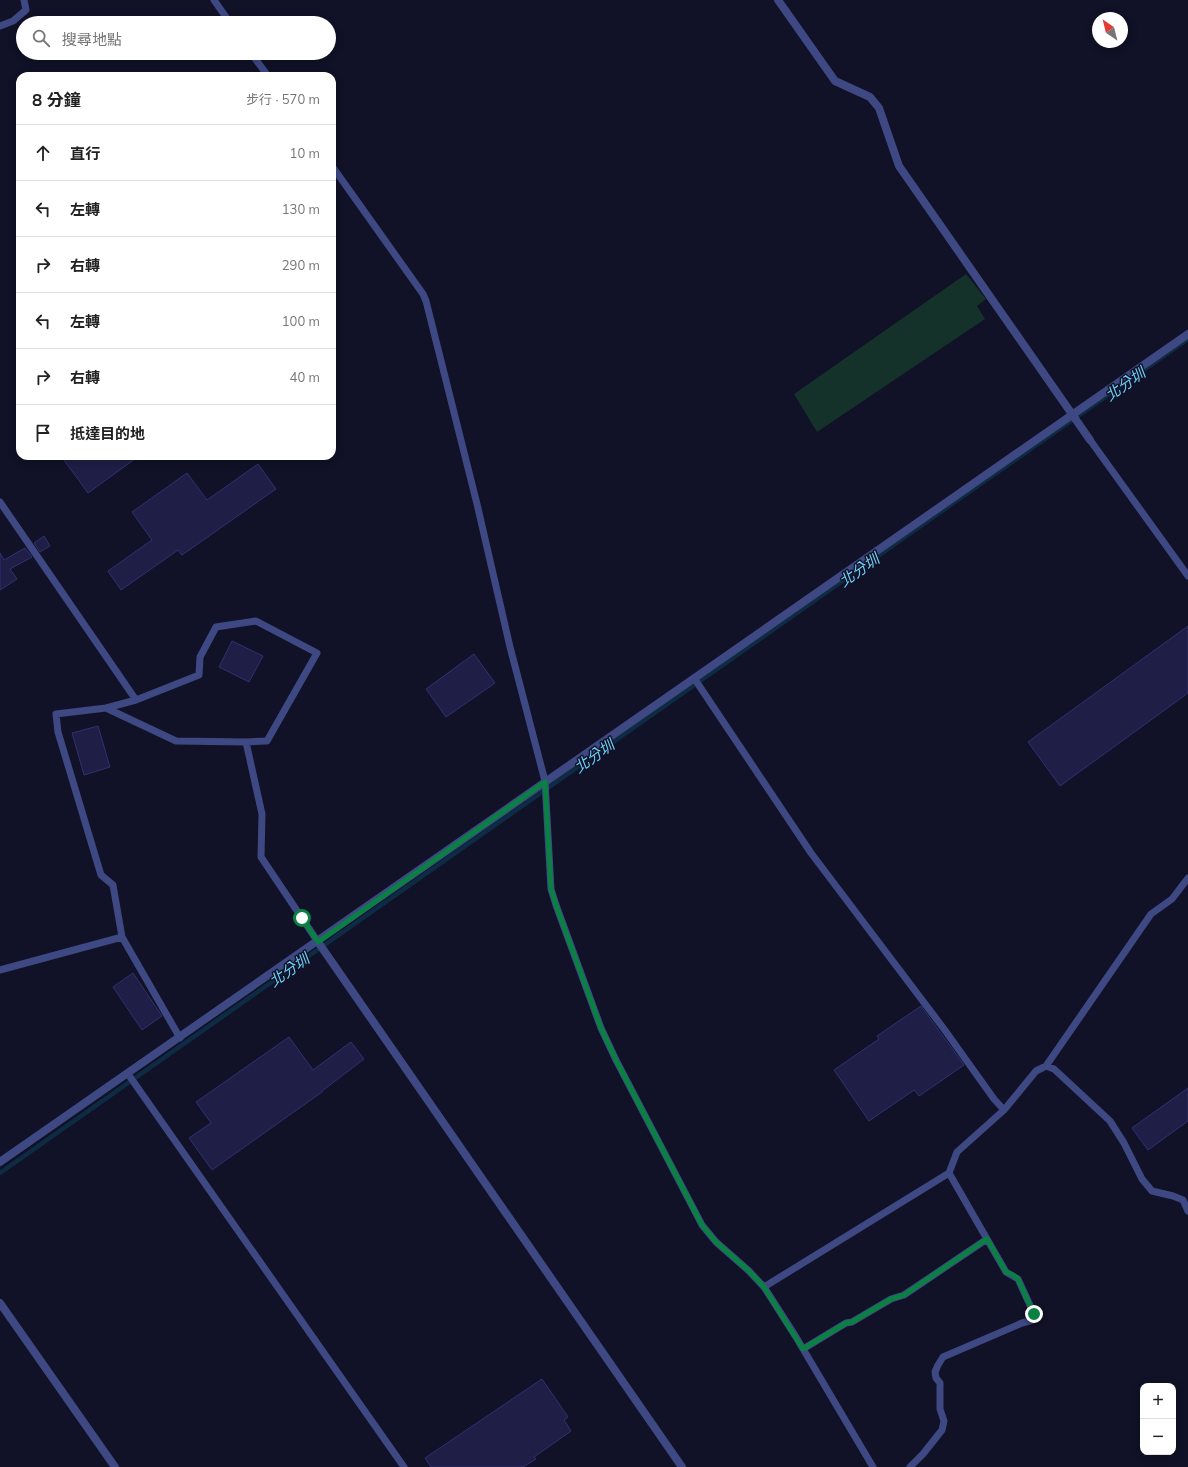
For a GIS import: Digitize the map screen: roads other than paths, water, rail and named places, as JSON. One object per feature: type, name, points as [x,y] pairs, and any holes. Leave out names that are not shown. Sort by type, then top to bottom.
[{"type":"street","points":[[778,0],[835,82],[870,97],[880,108],[899,166],[1090,440]]},
{"type":"street","points":[[0,1162],[318,942],[1188,334]]},
{"type":"street","points":[[318,942],[682,1467]]},
{"type":"street","points":[[0,1303],[115,1467]]},
{"type":"lane","points":[[19,16],[26,10],[24,0]]},
{"type":"lane","points":[[214,0],[225,16]]},
{"type":"lane","points":[[0,26],[16,18]]},
{"type":"lane","points":[[256,60],[265,72]]},
{"type":"lane","points":[[336,172],[423,294],[426,301],[477,504],[510,647],[545,782],[551,889],[601,1028],[616,1060],[702,1225],[716,1242],[749,1271],[764,1287],[803,1349],[873,1467]]},
{"type":"lane","points":[[1090,440],[1188,576]]},
{"type":"lane","points":[[0,502],[136,700]]},
{"type":"lane","points":[[106,708],[176,741],[267,742],[317,653],[256,621],[216,626],[200,657],[199,676],[136,700],[106,708],[56,714],[58,732],[101,875],[113,885],[122,937],[180,1038]]},
{"type":"lane","points":[[694,678],[811,853],[944,1029],[994,1099],[1004,1110]]},
{"type":"lane","points":[[246,742],[262,814],[261,857],[318,942]]},
{"type":"lane","points":[[764,1287],[950,1173],[957,1152],[1004,1110],[1036,1071],[1046,1066],[1151,914],[1172,899],[1188,878]]},
{"type":"lane","points":[[0,970],[122,937]]},
{"type":"lane","points":[[1046,1066],[1054,1069],[1110,1121],[1124,1142],[1142,1179],[1152,1191],[1183,1200],[1188,1211]]},
{"type":"lane","points":[[128,1074],[404,1467]]},
{"type":"lane","points":[[910,1467],[923,1454],[942,1430],[944,1421],[940,1409],[940,1383],[936,1378],[936,1372],[938,1364],[943,1357],[1033,1320],[1034,1314],[1018,1279],[1006,1272],[950,1173]]},
{"type":"lane","points":[[803,1349],[846,1323],[852,1322],[891,1299],[904,1295],[987,1239]]},
{"type":"waterway","name":"北分圳","points":[[0,1173],[1188,339]]}]
